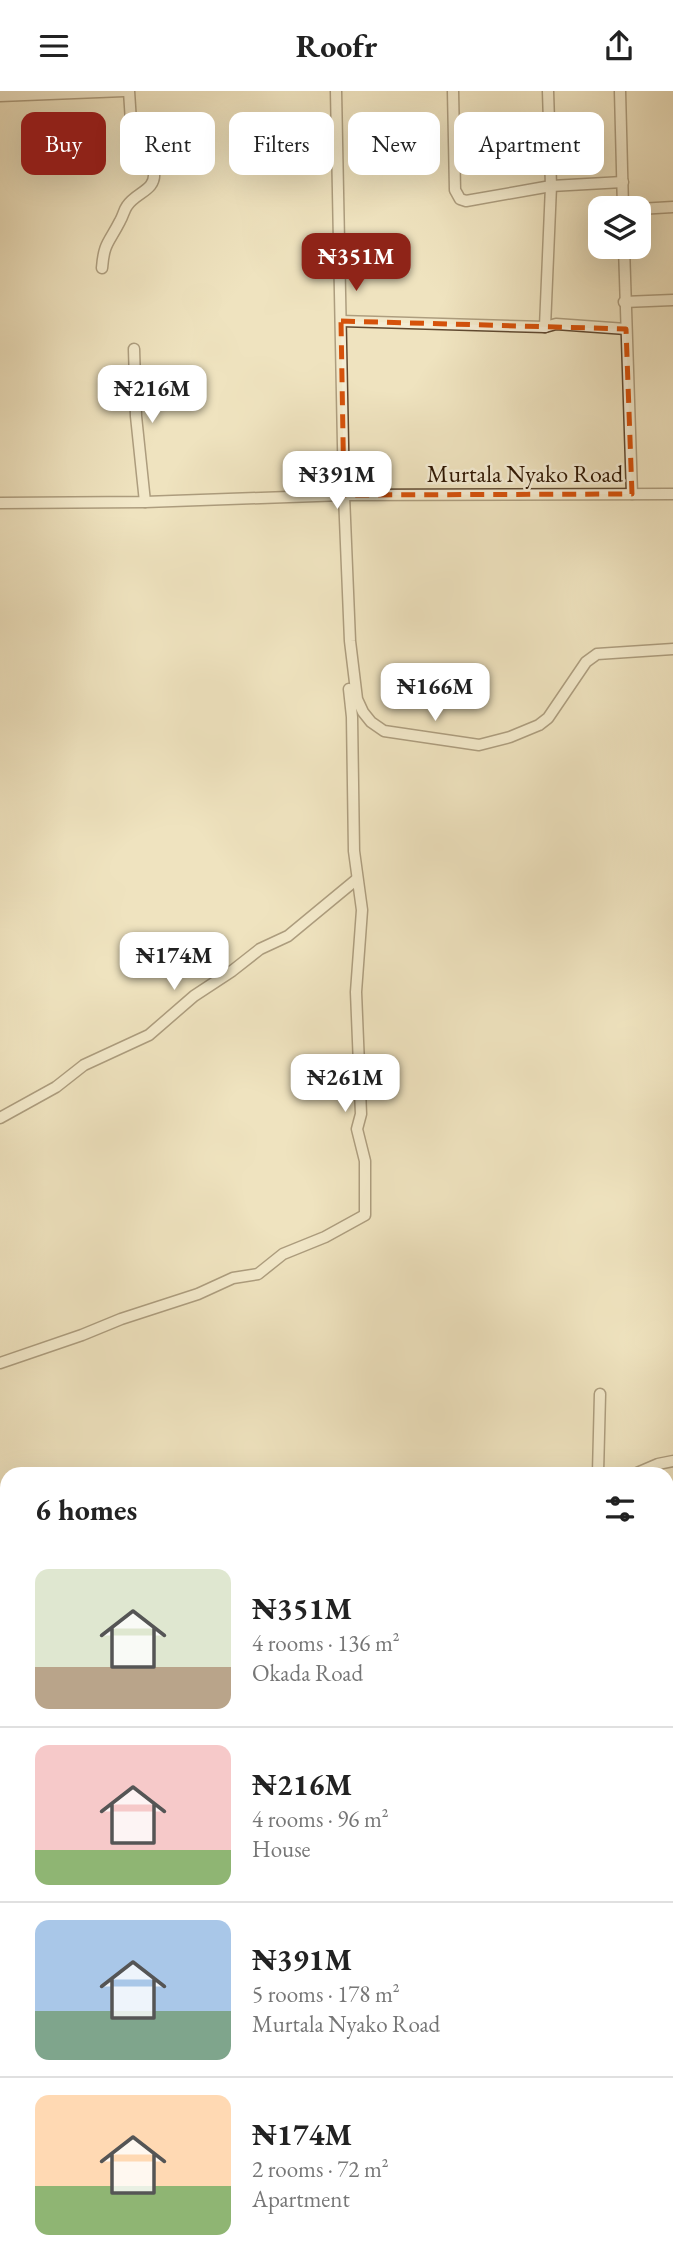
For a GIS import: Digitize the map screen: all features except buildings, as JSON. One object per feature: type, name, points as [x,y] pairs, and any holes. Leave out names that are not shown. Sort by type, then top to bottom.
[{"type":"street","points":[[0,96],[127,91],[131,122],[155,176],[151,185],[126,207],[104,247],[102,268]]},
{"type":"street","points":[[336,91],[344,495],[350,641],[357,699],[363,712],[370,722],[384,731],[479,745],[510,737],[539,725],[548,718],[586,662],[597,654],[673,649]]},
{"type":"street","points":[[453,91],[455,190],[460,199],[466,201],[551,186],[622,183]]},
{"type":"street","points":[[545,327],[551,186],[548,91]]},
{"type":"street","points":[[620,91],[623,196]]},
{"type":"street","points":[[651,208],[673,207]]},
{"type":"street","points":[[624,259],[632,494]]},
{"type":"street","points":[[624,302],[673,300]]},
{"type":"street","points":[[341,321],[545,327],[556,324],[626,329]]},
{"type":"street","points":[[134,349],[136,416],[145,502]]},
{"type":"street","name":"Murtala Nyako Road","points":[[0,503],[145,502],[344,495],[673,494]]},
{"type":"street","points":[[0,1363],[198,1294],[233,1278],[258,1274],[283,1254],[325,1237],[365,1215],[365,1161],[358,1129],[361,1114],[356,992],[362,910],[354,851],[352,717],[347,672],[350,641]]},
{"type":"street","points":[[0,1118],[56,1087],[94,1059],[149,1035],[194,996],[260,949],[288,936],[357,879]]},
{"type":"street","points":[[598,1467],[600,1394]]},
{"type":"street","points":[[651,1467],[673,1461]]},
{"type":"highlighted area","points":[[341,321],[626,329],[632,494],[344,495]]}]
